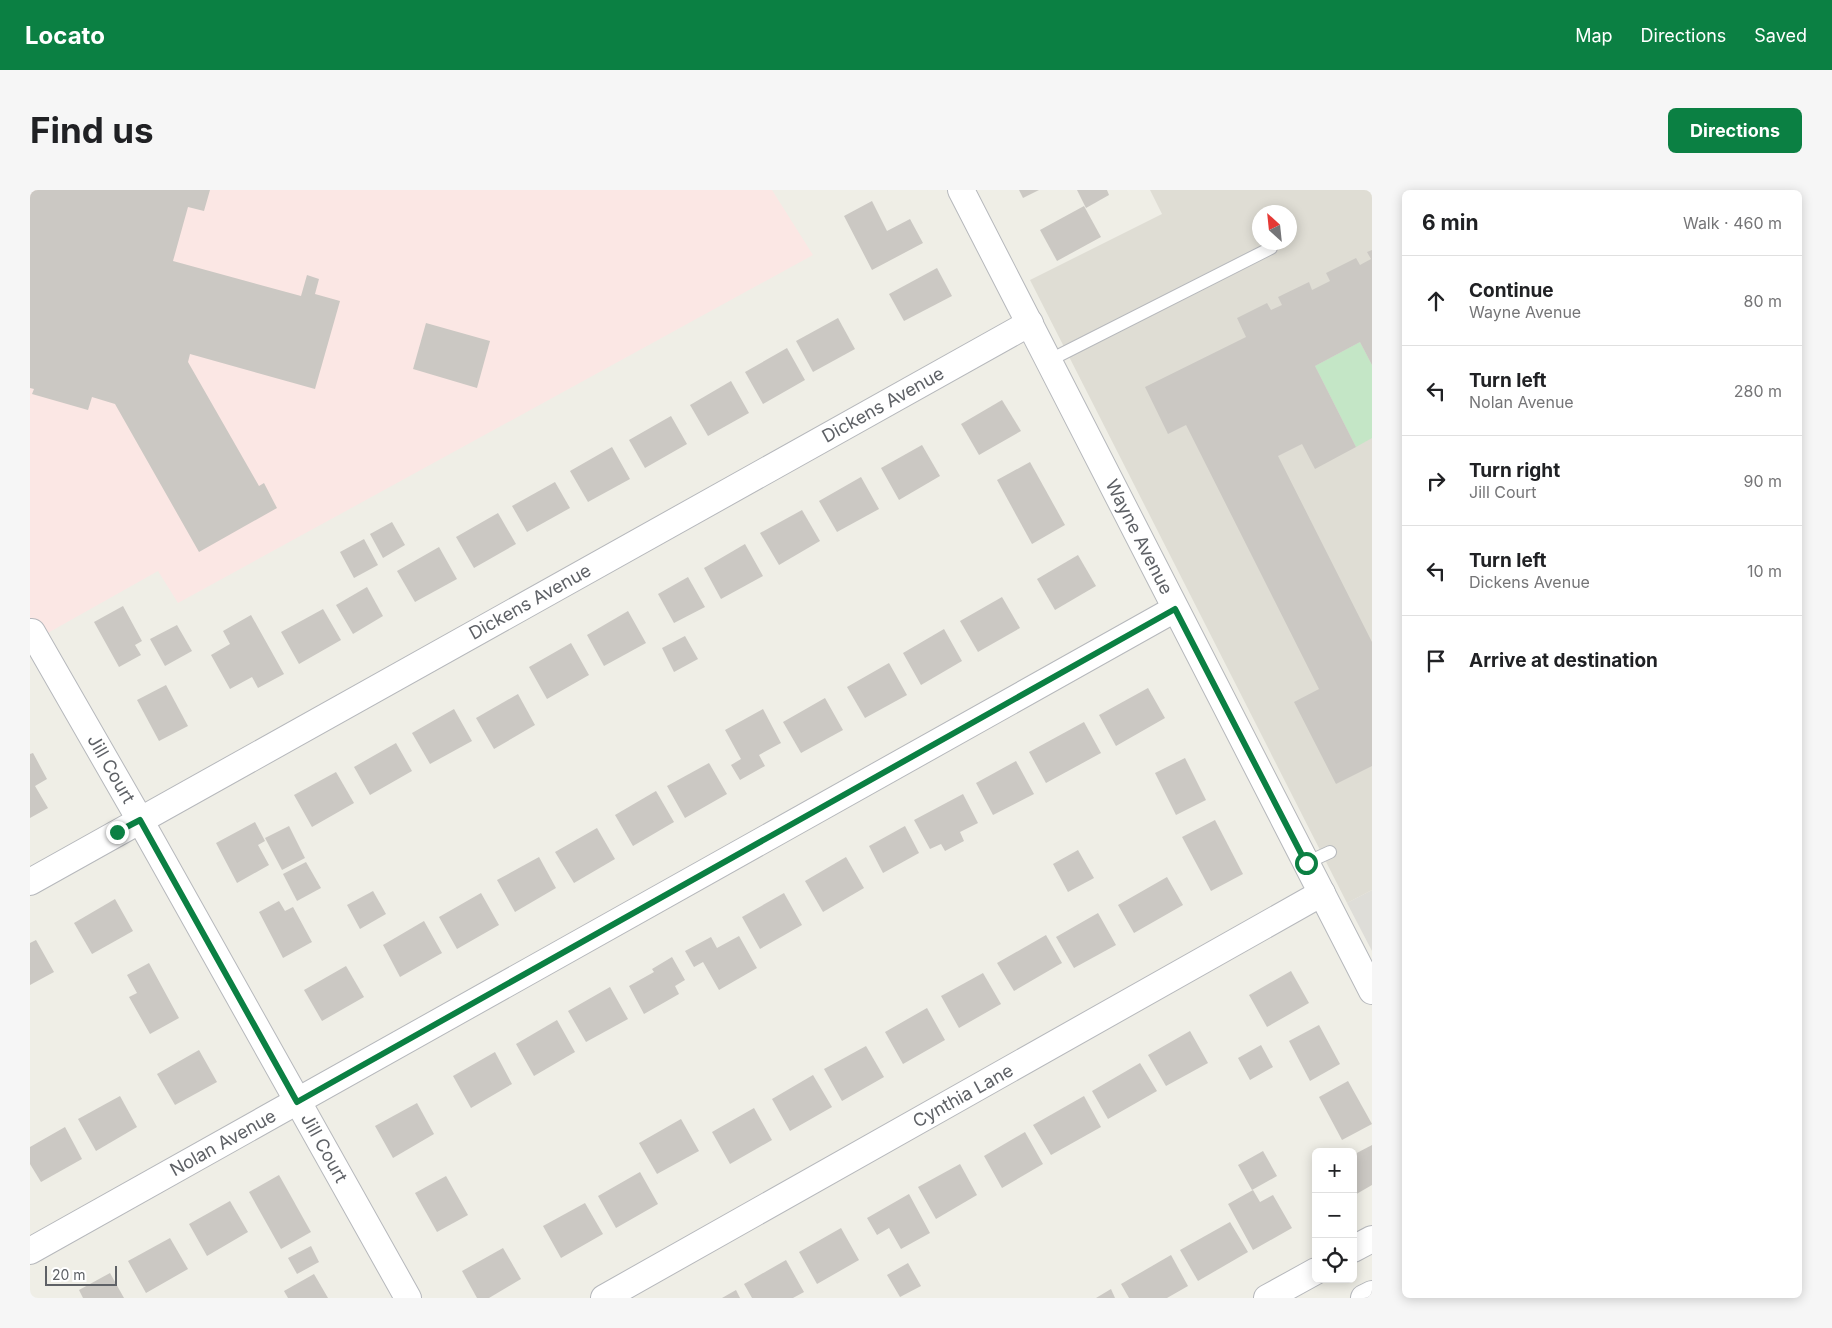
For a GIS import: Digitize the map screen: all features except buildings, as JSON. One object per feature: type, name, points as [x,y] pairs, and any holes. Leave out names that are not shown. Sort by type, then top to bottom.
[{"type":"street","name":"Wayne Avenue","points":[[961,190],[1372,990]]},
{"type":"street","name":"Dickens Avenue","points":[[30,882],[1030,323]]},
{"type":"street","name":"Nolan Avenue","points":[[30,1251],[1175,609]]},
{"type":"street","name":"Jill Court","points":[[32,632],[140,820],[408,1298]]},
{"type":"street","name":"Cynthia Lane","points":[[604,1298],[1322,893]]},
{"type":"street","points":[[1357,1247],[1372,1239]]},
{"type":"street","points":[[1267,1298],[1312,1272]]},
{"type":"street","points":[[1364,1298],[1372,1294]]},
{"type":"lane","points":[[1048,361],[1267,250]]},
{"type":"lane","points":[[1306,863],[1330,852]]},
{"type":"shaded area","points":[[30,190],[772,190],[813,255],[178,603],[158,571],[30,643]]},
{"type":"shaded area","points":[[1150,190],[1372,190],[1372,890],[1347,903],[1030,280],[1162,214]]},
{"type":"shaded area","points":[[1372,890],[1372,951],[1347,903]]},
{"type":"green space","points":[[1360,342],[1372,365],[1372,438],[1356,447],[1315,366]]},
{"type":"route","points":[[117,832],[140,820],[297,1102],[1175,609],[1306,863]]}]
